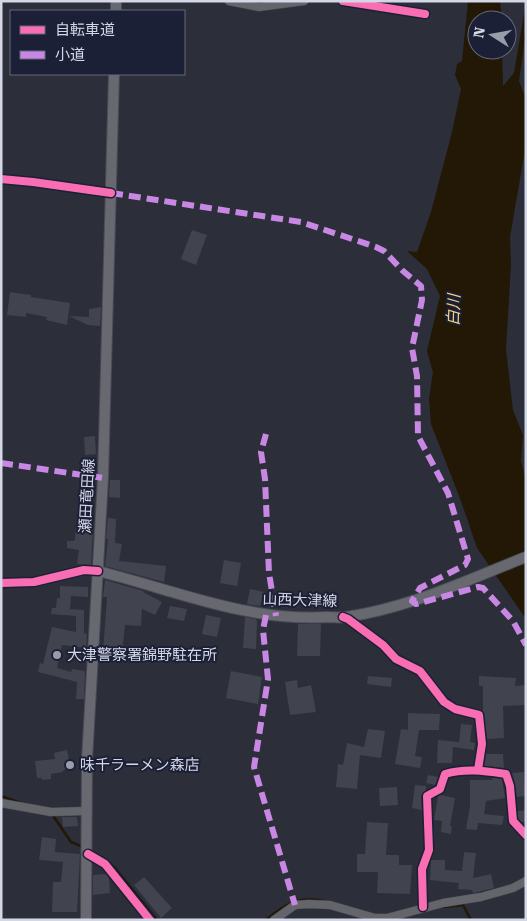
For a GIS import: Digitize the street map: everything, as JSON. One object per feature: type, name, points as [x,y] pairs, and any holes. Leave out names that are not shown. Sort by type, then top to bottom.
[{"type":"main road","name":"瀬田竜田線","points":[[86,920],[88,854],[86,811],[89,704],[103,478],[114,75]]},
{"type":"main road","name":"山西大津線","points":[[98,571],[246,612],[312,618],[343,617],[364,614],[427,597],[526,557]]},
{"type":"street","points":[[229,1],[259,7],[304,1]]},
{"type":"street","points":[[343,1],[425,14]]},
{"type":"street","points":[[1,179],[112,193]]},
{"type":"street","points":[[1,583],[34,582],[84,570],[98,571]]},
{"type":"street","points":[[343,617],[383,645],[396,659],[420,671],[444,702],[455,709],[479,715],[482,744],[478,770]]},
{"type":"street","points":[[424,908],[422,869],[428,850],[427,796],[440,789],[445,774],[455,771],[478,770],[506,774],[510,786],[513,821],[526,834]]},
{"type":"street","points":[[1,803],[52,812],[86,811]]},
{"type":"street","points":[[88,854],[105,864],[150,920]]},
{"type":"street","points":[[274,920],[295,905],[309,904],[330,905],[375,918],[387,918],[424,908],[480,897],[513,888],[526,881]]},
{"type":"water","points":[[468,1],[500,1],[501,10],[467,10]]},
{"type":"water","name":"白川","points":[[526,2],[526,32],[519,81],[526,99],[526,144],[510,237],[511,263],[506,350],[513,410],[523,435],[521,461],[526,480],[526,619],[477,548],[431,424],[429,399],[433,372],[427,351],[440,296],[427,269],[407,251],[417,252],[431,212],[461,89],[455,75],[457,64],[462,61],[467,11],[467,60],[502,60],[503,86],[514,73]]},
{"type":"building","points":[[192,230],[207,235],[196,265],[181,259]]},
{"type":"building","points":[[10,292],[70,303],[67,325],[46,320],[47,317],[26,313],[26,317],[7,315]]},
{"type":"building","points":[[101,307],[100,326],[88,325],[69,316],[89,317],[89,309]]},
{"type":"building","points":[[95,436],[96,454],[85,455],[84,437]]},
{"type":"building","points":[[110,480],[120,480],[120,498],[109,497]]},
{"type":"building","points":[[108,518],[116,519],[115,543],[122,544],[119,561],[166,566],[164,582],[105,566]]},
{"type":"building","points":[[76,526],[93,528],[91,565],[77,564],[79,550],[67,548],[67,541],[74,541],[75,539]]},
{"type":"building","points":[[224,560],[241,563],[237,586],[220,583]]},
{"type":"building","points":[[105,580],[143,591],[162,602],[155,615],[142,609],[141,626],[125,625],[122,652],[103,652],[107,597],[103,597]]},
{"type":"building","points":[[60,586],[88,587],[88,597],[71,596],[70,609],[84,610],[84,633],[87,634],[86,648],[62,645],[57,668],[71,672],[72,669],[85,671],[84,699],[76,699],[77,682],[38,672],[40,663],[43,664],[52,627],[76,632],[76,616],[51,614],[52,608],[56,608],[57,598],[60,598]]},
{"type":"building","points":[[250,589],[264,592],[260,606],[247,604]]},
{"type":"building","points":[[170,606],[187,609],[184,621],[167,618]]},
{"type":"building","points":[[206,615],[221,618],[217,637],[202,634]]},
{"type":"building","points":[[245,617],[256,619],[256,649],[243,648]]},
{"type":"building","points":[[298,624],[321,624],[320,656],[297,656]]},
{"type":"building","points":[[231,671],[262,677],[258,704],[226,698]]},
{"type":"building","points":[[368,676],[392,678],[391,687],[367,684]]},
{"type":"building","points":[[479,676],[516,678],[515,686],[526,685],[526,705],[503,706],[504,738],[487,739],[483,712],[483,686],[479,686]]},
{"type":"building","points":[[297,680],[298,688],[311,685],[316,712],[290,715],[285,682]]},
{"type":"building","points":[[408,713],[440,714],[439,730],[419,730],[415,756],[422,757],[420,768],[395,764],[401,729],[408,730]]},
{"type":"building","points":[[461,724],[472,725],[470,742],[475,743],[474,750],[453,747],[452,763],[437,763],[438,740],[459,742]]},
{"type":"building","points":[[368,729],[385,731],[381,758],[360,755],[357,789],[336,787],[338,764],[343,765],[347,743],[364,747]]},
{"type":"building","points":[[67,750],[70,765],[62,772],[51,774],[51,779],[42,780],[42,778],[37,778],[35,761],[55,759],[54,753]]},
{"type":"building","points":[[486,754],[503,754],[504,768],[484,766]]},
{"type":"building","points":[[524,772],[526,796],[517,797],[512,773]]},
{"type":"building","points":[[428,775],[438,777],[435,785],[426,783]]},
{"type":"building","points":[[492,778],[502,779],[505,798],[486,801],[484,814],[504,816],[502,825],[478,823],[477,830],[466,829],[470,806],[470,780],[493,780]]},
{"type":"building","points":[[415,785],[426,786],[426,790],[421,796],[422,810],[412,808]]},
{"type":"building","points":[[397,787],[398,805],[380,806],[379,788]]},
{"type":"building","points":[[438,796],[455,798],[450,826],[452,826],[451,834],[441,832],[442,821],[434,820]]},
{"type":"building","points":[[526,810],[526,822],[522,822],[518,819],[518,811]]},
{"type":"building","points":[[62,817],[77,817],[78,826],[63,827]]},
{"type":"building","points":[[367,822],[388,823],[386,855],[399,855],[399,865],[412,865],[410,894],[377,893],[378,872],[357,872],[357,854],[365,854]]},
{"type":"building","points":[[42,837],[56,839],[55,852],[80,854],[77,912],[52,912],[53,882],[61,882],[63,862],[39,860]]},
{"type":"building","points":[[464,852],[476,853],[473,878],[491,874],[494,888],[473,893],[472,890],[458,889],[459,883],[430,880],[431,860],[445,860],[445,870],[462,871]]},
{"type":"building","points":[[106,874],[109,878],[110,893],[93,895],[93,875]]},
{"type":"building","points":[[144,877],[172,908],[161,918],[134,885]]},
{"type":"waterway","points":[[1,796],[21,803]]},
{"type":"waterway","points":[[52,814],[71,842],[83,847]]},
{"type":"waterway","points":[[90,851],[104,860]]},
{"type":"waterway","points":[[109,863],[157,920]]},
{"type":"waterway","points":[[266,920],[292,903],[306,900],[323,901]]},
{"type":"waterway","points":[[443,907],[463,905],[471,920]]},
{"type":"marked path","points":[[111,193],[301,222],[384,251],[421,286],[422,300],[412,348],[417,376],[418,436],[448,493],[468,559],[465,565],[420,588],[412,601],[416,604],[478,587],[483,588],[513,621],[526,645]]},
{"type":"marked path","points":[[266,434],[261,452],[265,479],[269,573],[276,616]]},
{"type":"marked path","points":[[1,463],[103,478]]},
{"type":"marked path","points":[[266,615],[263,630],[268,679],[254,767],[295,905]]},
{"type":"cycle path","points":[[343,1],[425,14]]},
{"type":"cycle path","points":[[1,179],[111,193]]},
{"type":"cycle path","points":[[1,583],[34,582],[84,570],[98,571]]},
{"type":"cycle path","points":[[343,617],[383,645],[396,659],[420,671],[444,702],[455,709],[479,715],[482,744],[478,770]]},
{"type":"cycle path","points":[[423,907],[422,869],[429,850],[427,796],[440,789],[445,774],[468,771],[506,774],[510,786],[513,821],[526,835]]},
{"type":"cycle path","points":[[88,854],[105,864],[150,920]]},
{"type":"place","name":"大津警察署錦野駐在所","points":[[57,655]]},
{"type":"place","name":"味千ラーメン森店","points":[[70,765]]}]
